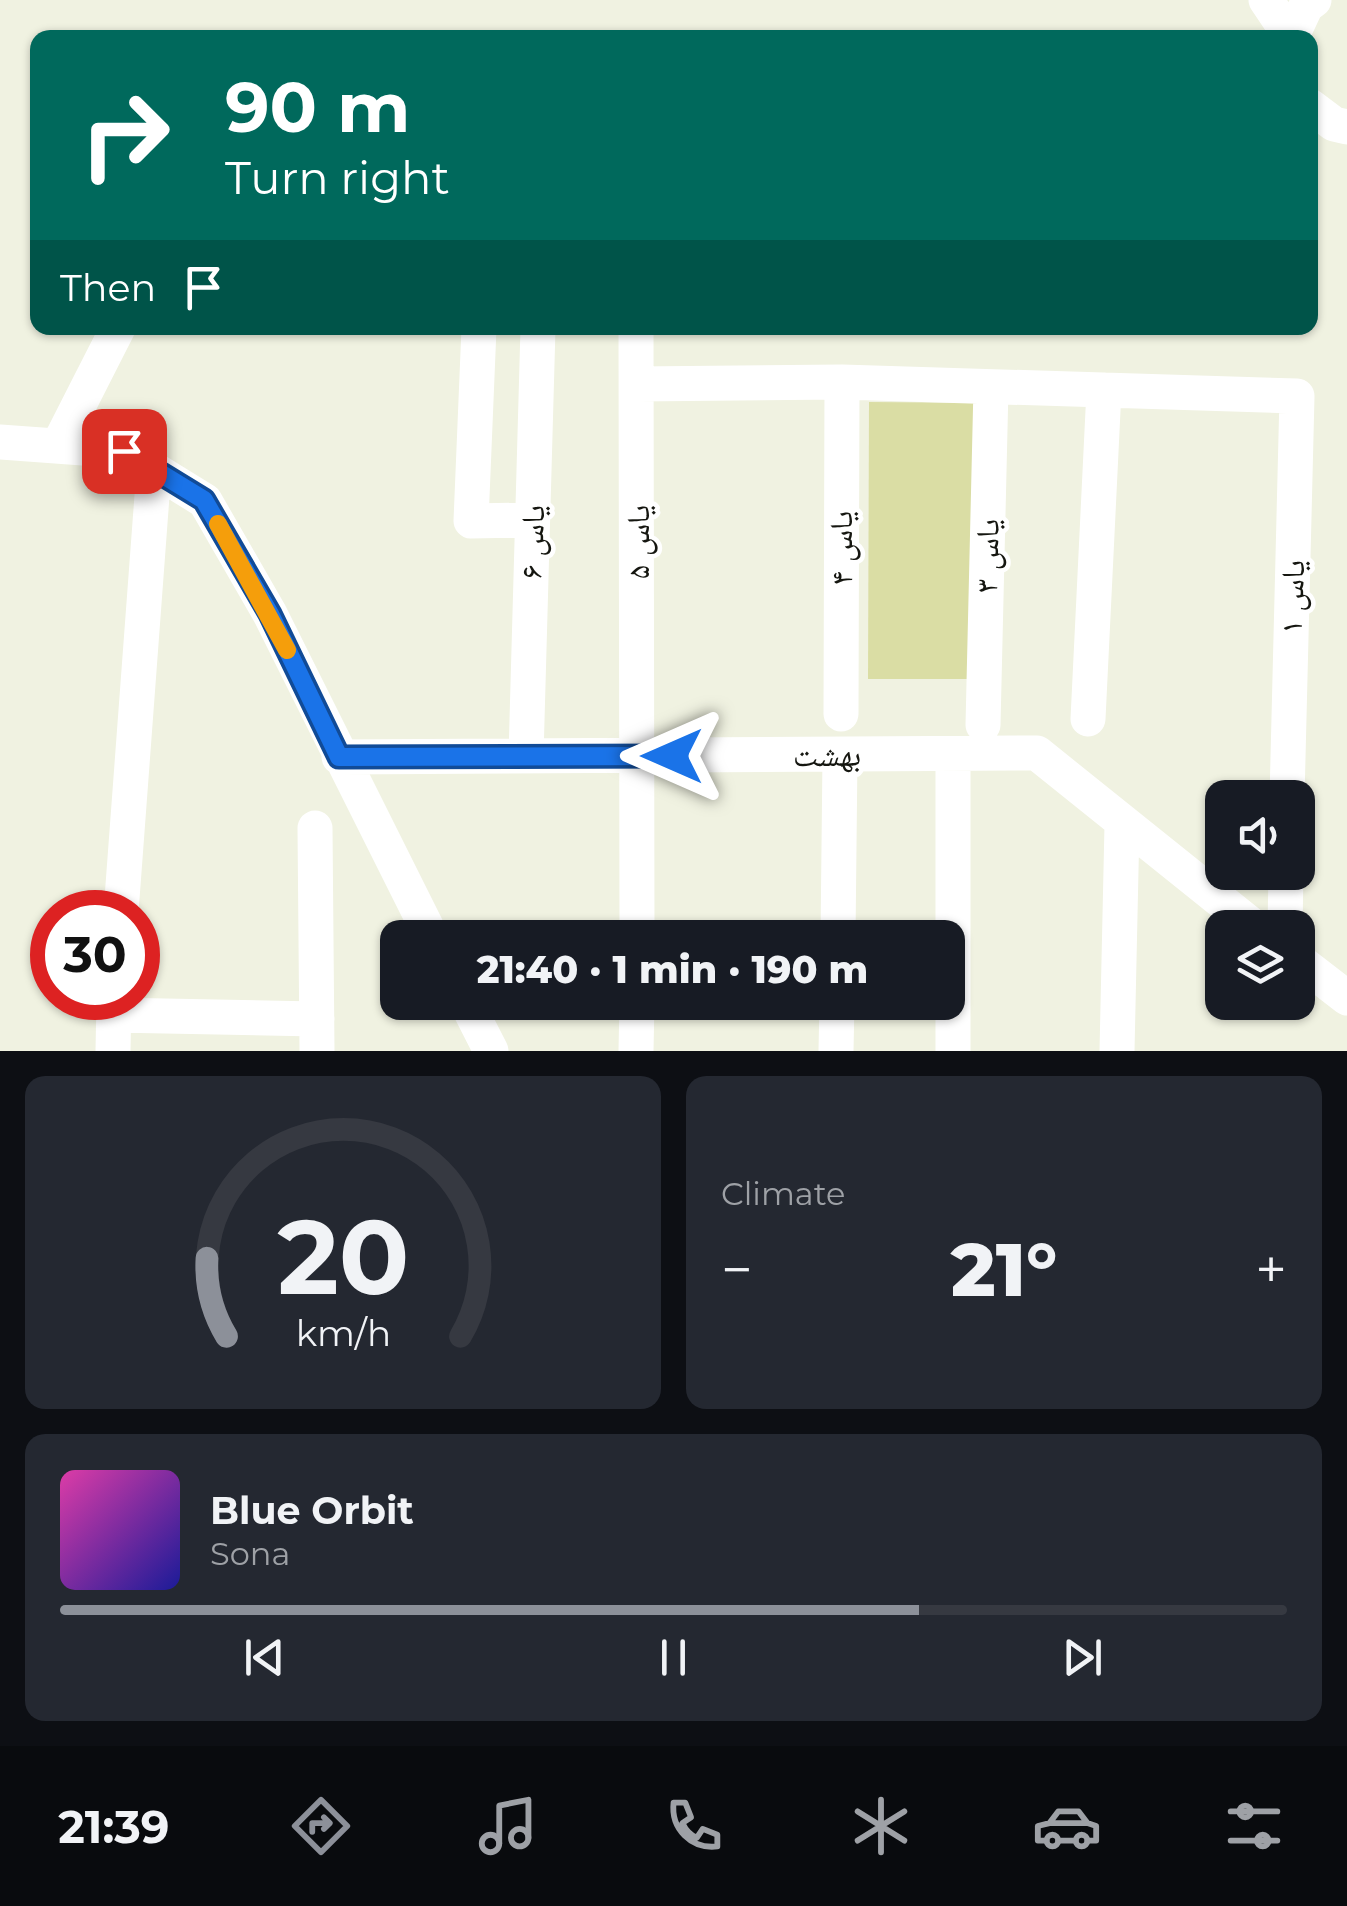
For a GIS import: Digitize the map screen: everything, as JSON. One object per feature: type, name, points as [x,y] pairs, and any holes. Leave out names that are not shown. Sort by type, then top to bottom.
[{"type":"street","points":[[1266,0],[1286,30]]},
{"type":"street","points":[[1295,30],[1314,0]]},
{"type":"street","points":[[1318,112],[1334,124],[1347,126]]},
{"type":"street","points":[[1318,144],[1347,136]]},
{"type":"street","points":[[58,446],[114,335]]},
{"type":"street","points":[[479,335],[472,521],[532,520]]},
{"type":"street","name":"یاس ۶","points":[[526,756],[538,335]]},
{"type":"street","name":"یاس ۵","points":[[636,335],[637,920]]},
{"type":"street","points":[[637,384],[842,382],[1104,390],[1088,719]]},
{"type":"street","name":"یاس ۴","points":[[841,714],[842,382]]},
{"type":"street","name":"یاس ۳","points":[[982,725],[991,386]]},
{"type":"street","name":"یاس ۱","points":[[1104,390],[1297,396],[1287,780]]},
{"type":"street","points":[[0,442],[124,451],[204,500],[270,614],[423,920]]},
{"type":"street","points":[[122,890],[154,469]]},
{"type":"street","name":"بهشت","points":[[339,757],[1037,753],[1122,826],[1232,910]]},
{"type":"street","points":[[838,920],[840,754]]},
{"type":"street","points":[[953,1051],[954,754]]},
{"type":"street","points":[[1117,1051],[1122,826]]},
{"type":"street","points":[[160,1013],[317,1035],[315,828]]},
{"type":"street","points":[[1315,973],[1347,998]]},
{"type":"street","points":[[113,1020],[113,1051]]},
{"type":"street","points":[[476,1020],[492,1051]]},
{"type":"street","points":[[636,1051],[637,1020]]},
{"type":"street","points":[[836,1051],[837,1020]]},
{"type":"green space","points":[[869,402],[986,403],[985,679],[868,679]]},
{"type":"slow traffic","points":[[218,524],[287,650]]},
{"type":"route","points":[[124,451],[204,500],[270,614],[339,757],[672,756]]}]
